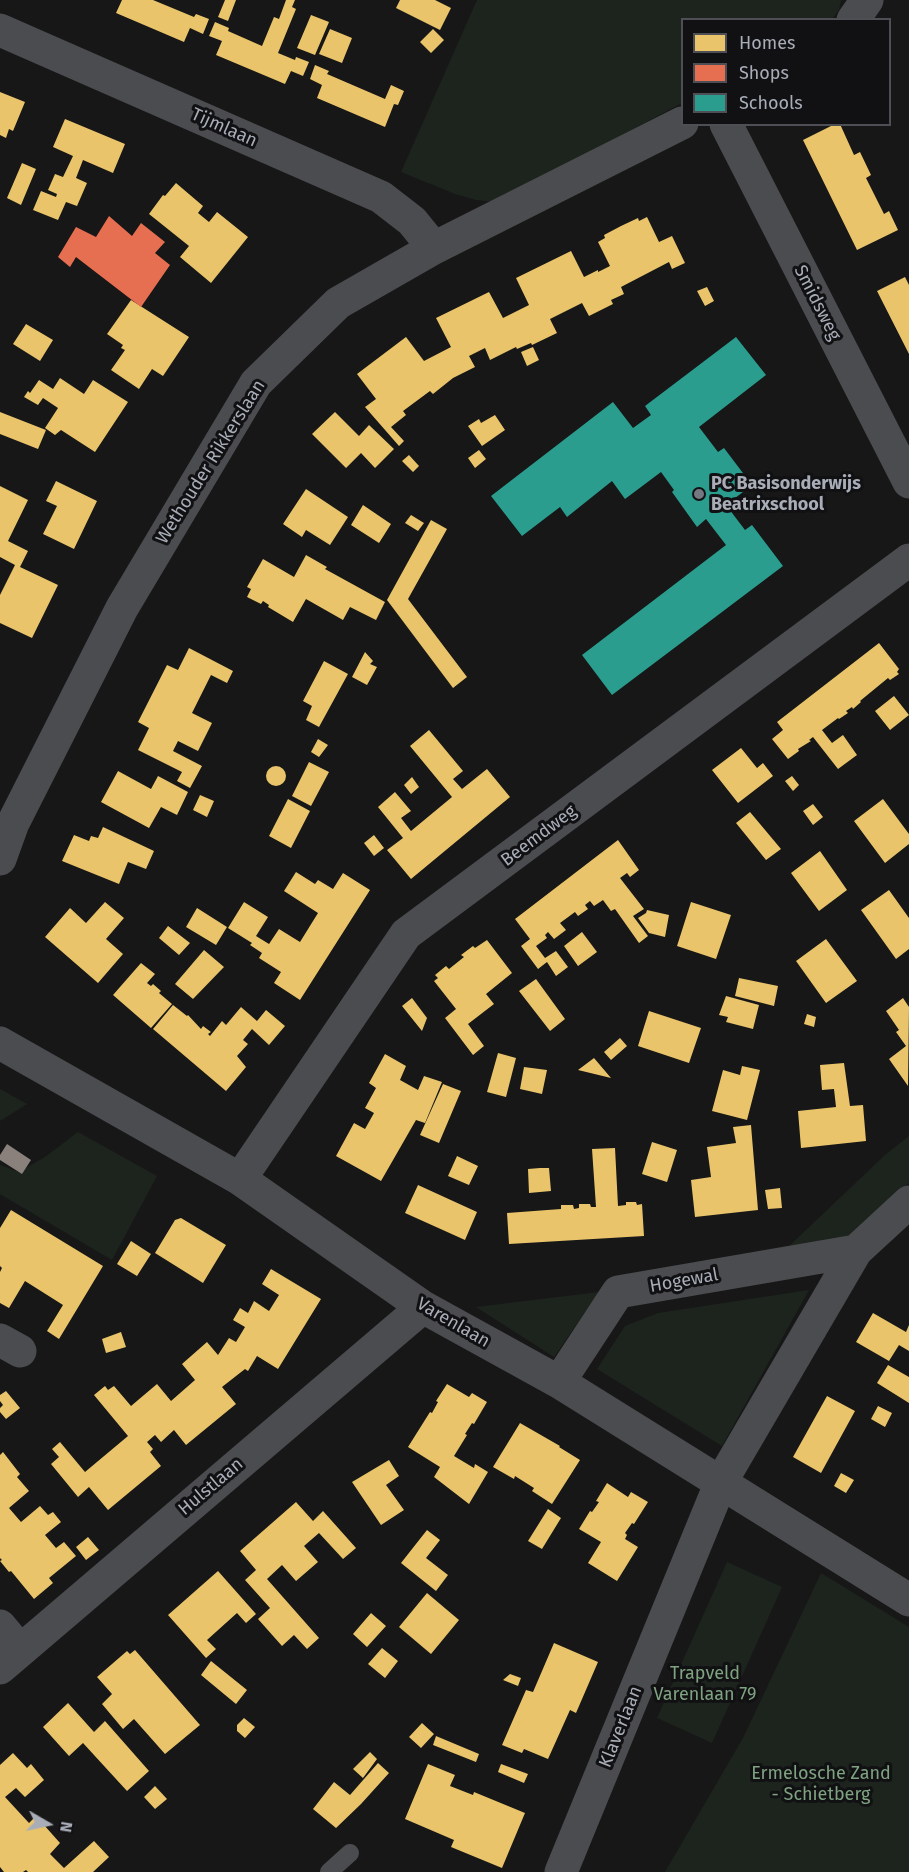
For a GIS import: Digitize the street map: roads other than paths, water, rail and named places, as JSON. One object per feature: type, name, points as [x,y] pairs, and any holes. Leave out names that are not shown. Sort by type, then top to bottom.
[{"type":"street","points":[[854,18],[867,0]]},
{"type":"street","name":"Tijmlaan","points":[[0,30],[381,197],[411,221],[434,248]]},
{"type":"street","name":"Wethouder Rikkerslaan","points":[[0,858],[13,823],[122,608],[256,383],[338,303],[434,248],[681,124]]},
{"type":"street","name":"Smidsweg","points":[[727,126],[909,482]]},
{"type":"street","name":"Beemdweg","points":[[240,1179],[406,934],[909,560]]},
{"type":"street","name":"Varenlaan","points":[[0,1043],[240,1179],[423,1307],[559,1382],[909,1600]]},
{"type":"street","points":[[721,1482],[856,1251],[909,1202]]},
{"type":"street","name":"Hogewal","points":[[559,1382],[618,1292],[856,1251]]},
{"type":"street","name":"Hulstlaan","points":[[7,1648],[423,1307]]},
{"type":"street","name":"Klaverlaan","points":[[561,1872],[721,1482]]},
{"type":"lane","points":[[328,1872],[350,1853]]},
{"type":"place","name":"PC Basisonderwijs Beatrixschool","points":[[699,494]]},
{"type":"park label","name":"Trapveld Varenlaan 79","points":[[705,1684]]},
{"type":"park label","name":"Ermelosche Zand - Schietberg","points":[[821,1784]]}]
